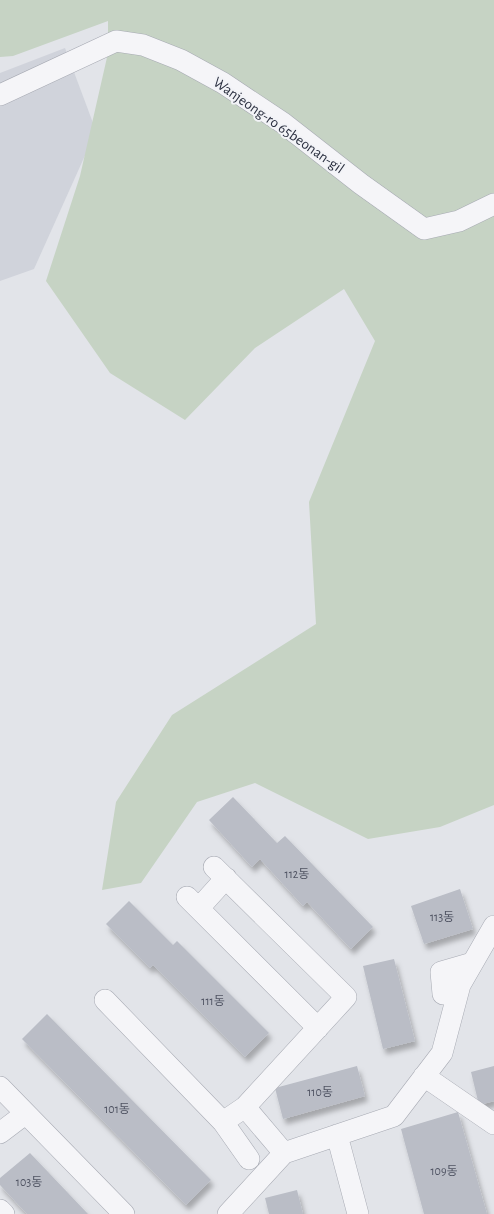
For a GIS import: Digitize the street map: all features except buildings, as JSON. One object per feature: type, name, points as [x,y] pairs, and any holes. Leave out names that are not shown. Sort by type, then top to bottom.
[{"type":"lane","name":"Wanjeong-ro 65beonan-gil","points":[[0,95],[116,41],[143,45],[181,60],[223,83],[283,123],[424,229],[460,221],[494,204]]},
{"type":"lane","points":[[222,1122],[245,1107],[318,1028],[346,996],[220,873],[193,902],[318,1028]]},
{"type":"lane","points":[[228,1214],[247,1206],[284,1153],[394,1116],[442,1053],[460,985],[494,926]]},
{"type":"lane","points":[[443,994],[441,972],[472,963]]},
{"type":"lane","points":[[105,1000],[222,1122],[249,1159]]},
{"type":"lane","points":[[424,1076],[494,1124]]},
{"type":"lane","points":[[0,1087],[124,1214]]},
{"type":"lane","points":[[245,1107],[284,1153]]},
{"type":"lane","points":[[0,1133],[25,1114]]},
{"type":"lane","points":[[337,1135],[358,1214]]},
{"type":"lane","points":[[0,1210],[4,1214]]},
{"type":"shaded area","points":[[65,48],[96,131],[34,269],[0,281],[0,73]]},
{"type":"green space","points":[[0,0],[494,0],[494,805],[440,827],[368,839],[255,783],[197,802],[141,883],[102,890],[116,802],[172,715],[316,624],[309,502],[375,341],[344,289],[255,348],[185,420],[110,373],[46,281],[80,176],[108,53],[108,21],[13,56],[0,57]]}]
